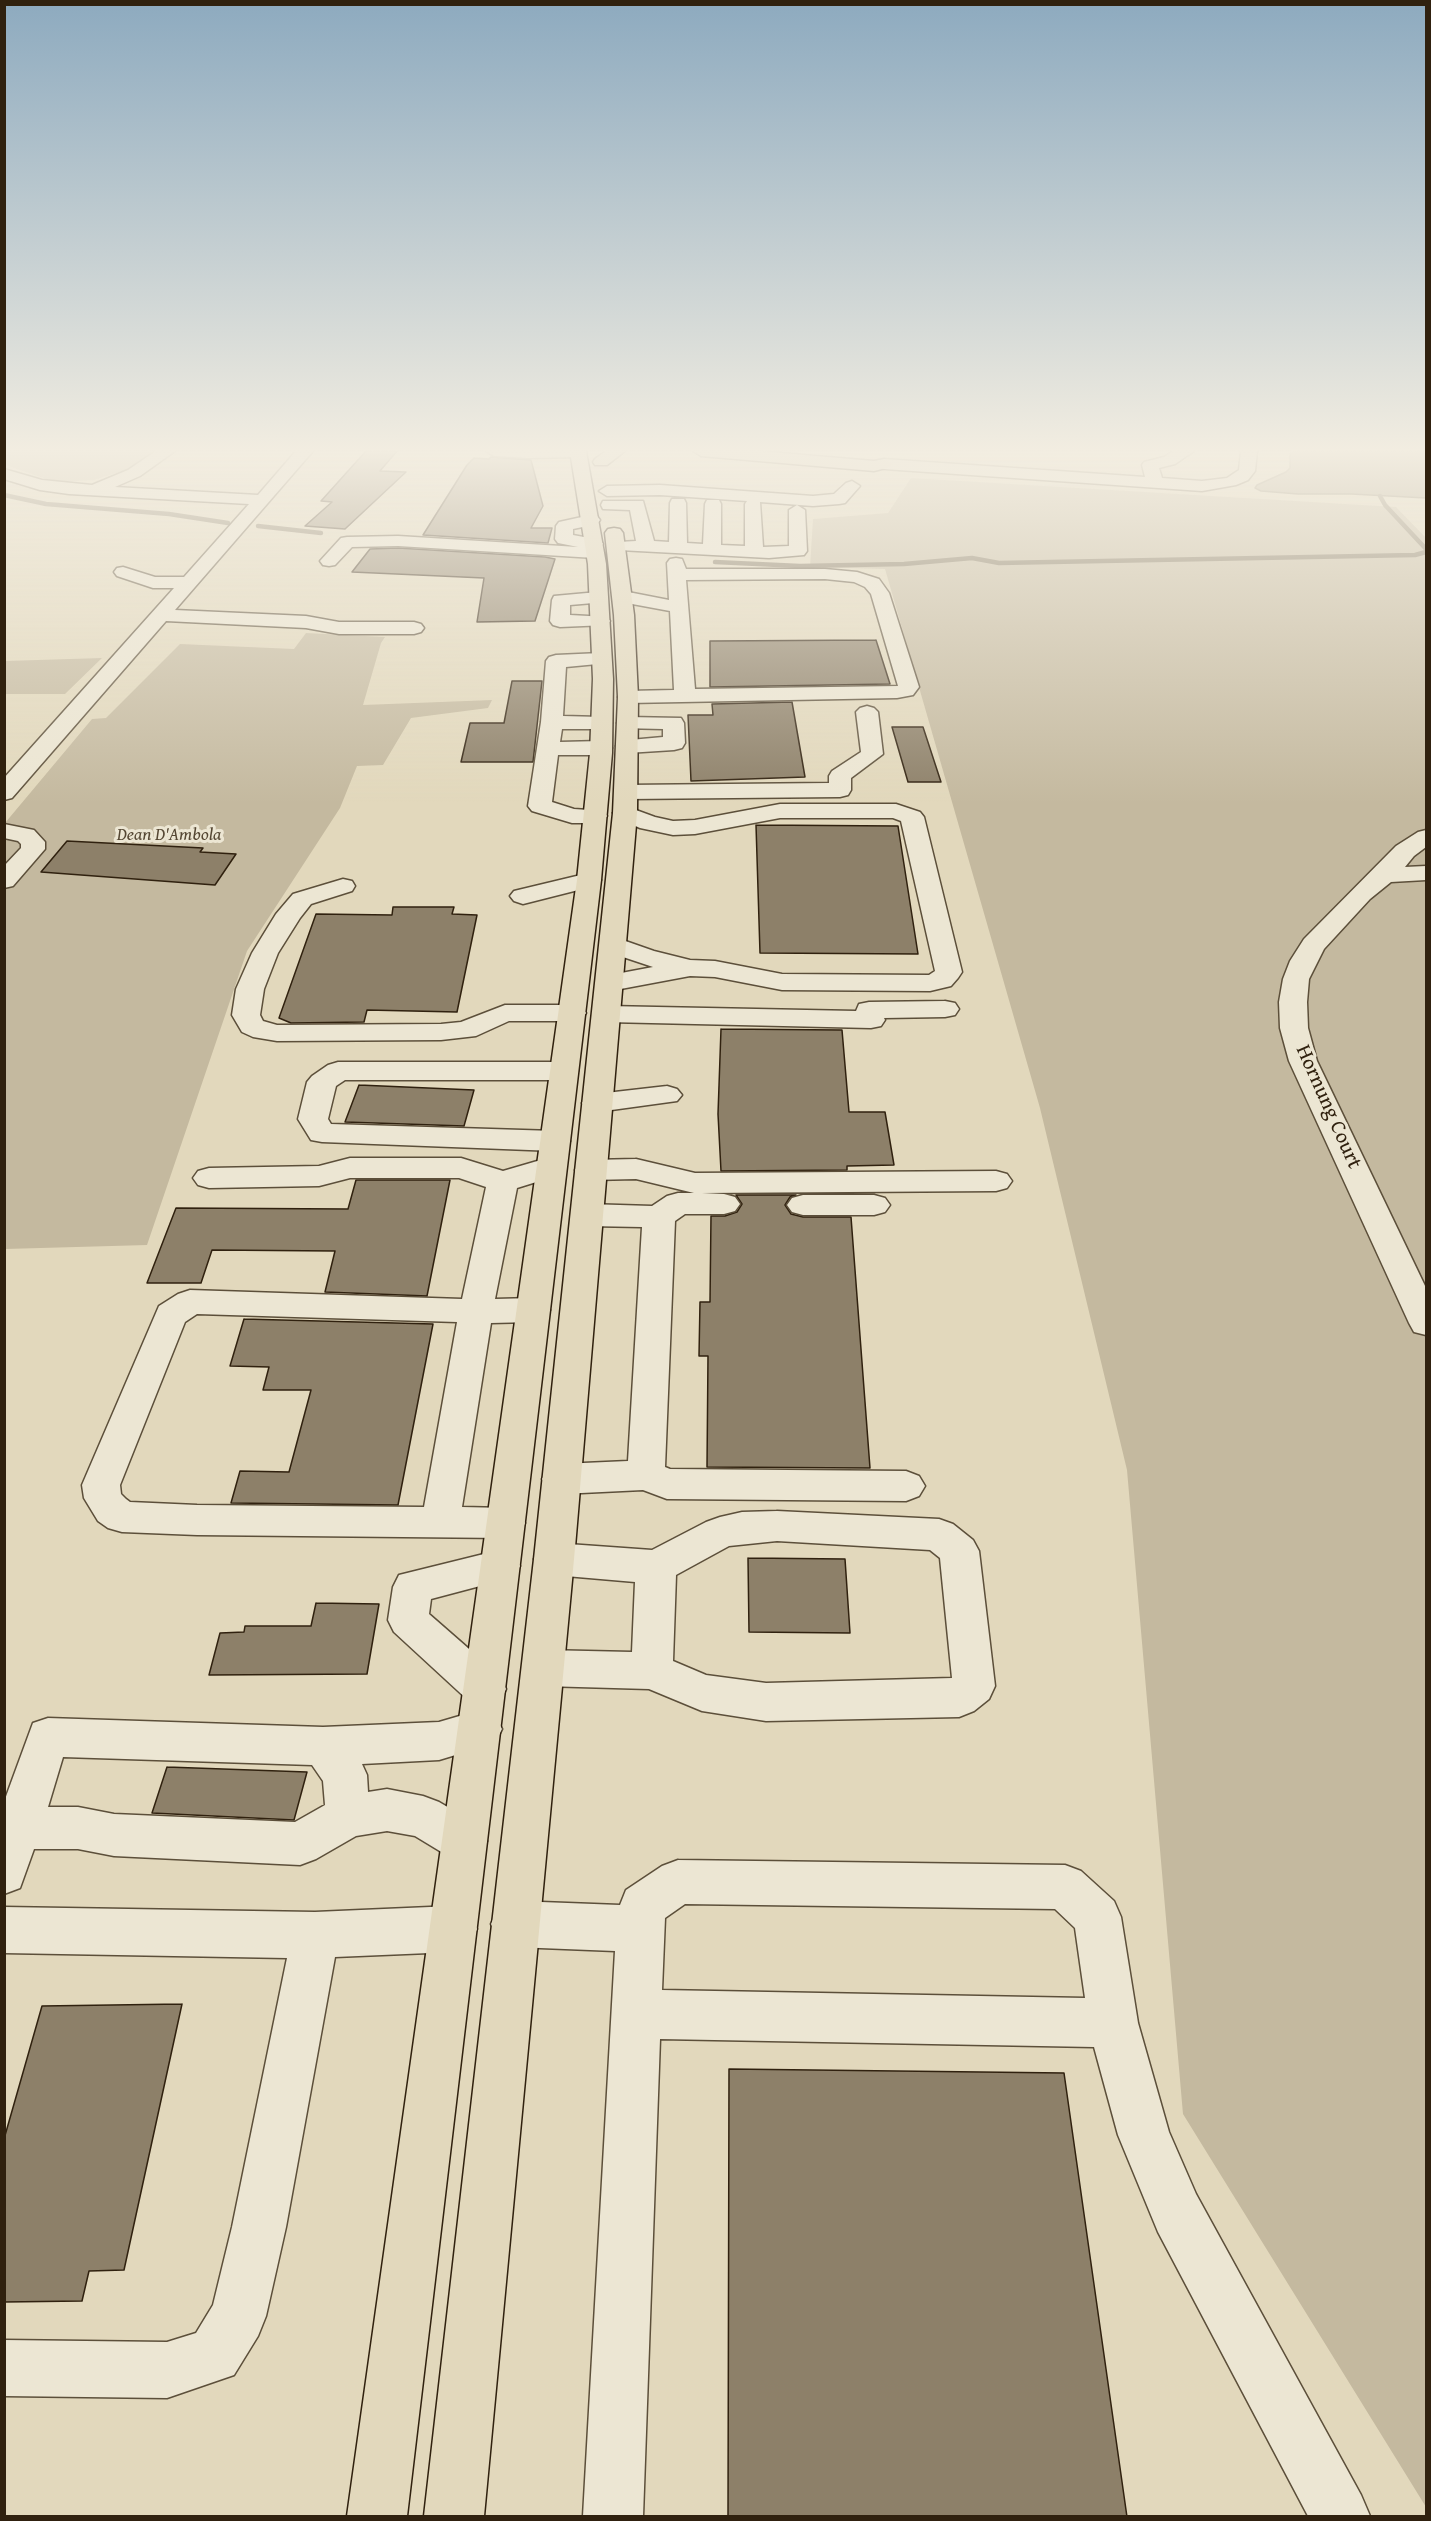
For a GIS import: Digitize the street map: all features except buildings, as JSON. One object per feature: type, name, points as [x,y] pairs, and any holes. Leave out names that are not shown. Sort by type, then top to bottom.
[{"type":"main road","points":[[377,2517],[533,1310],[566,1160],[564,1071],[596,1003],[614,945],[628,762],[611,608],[612,569]]},
{"type":"main road","points":[[454,2517],[543,1668],[587,1215],[566,1160],[597,1102],[596,1003],[589,880],[628,762],[601,659],[611,608]]},
{"type":"street","points":[[4,793],[202,569]]},
{"type":"street","points":[[601,659],[556,661],[552,722],[540,806],[572,816],[628,762],[685,696],[676,569]]},
{"type":"street","points":[[685,696],[906,691],[909,687],[880,593],[872,583],[857,577],[759,569]]},
{"type":"street","points":[[123,572],[153,582],[189,583]]},
{"type":"street","points":[[611,608],[678,607]]},
{"type":"street","points":[[161,615],[306,622],[339,628],[414,628]]},
{"type":"street","points":[[549,748],[628,762],[840,790],[840,776],[872,754],[867,712]]},
{"type":"street","points":[[552,722],[628,762],[648,823],[673,828],[695,827],[780,811],[896,810],[906,813],[912,817],[949,972],[941,980],[930,983],[782,982],[715,969],[690,968],[645,957],[614,945]]},
{"type":"street","points":[[4,831],[26,835],[33,842],[33,849],[4,881]]},
{"type":"street","name":"Hornung Court","points":[[1426,837],[1405,851],[1321,937],[1303,961],[1296,979],[1293,1002],[1294,1028],[1303,1060],[1426,1323]]},
{"type":"street","points":[[1384,875],[1426,873]]},
{"type":"street","points":[[523,896],[589,880]]},
{"type":"street","points":[[343,886],[302,899],[289,914],[266,953],[250,989],[246,1015],[252,1026],[263,1031],[278,1033],[441,1032],[466,1030],[505,1013],[596,1003],[870,1015],[945,1009]]},
{"type":"street","points":[[596,1003],[690,968]]},
{"type":"street","points":[[564,1071],[338,1071],[322,1082],[312,1119],[322,1133],[636,1169],[694,1183],[996,1181]]},
{"type":"street","points":[[597,1102],[667,1095]]},
{"type":"street","points":[[209,1178],[320,1176],[350,1168],[461,1168],[503,1182],[566,1160]]},
{"type":"street","points":[[440,1523],[476,1311],[503,1182]]},
{"type":"street","points":[[587,1215],[659,1218],[678,1203],[874,1205]]},
{"type":"street","points":[[646,1475],[659,1218]]},
{"type":"street","points":[[506,1523],[197,1520],[122,1517],[112,1510],[103,1498],[101,1485],[171,1315],[189,1302],[476,1311],[533,1310]]},
{"type":"street","points":[[561,1479],[646,1475],[667,1484],[906,1486]]},
{"type":"street","points":[[543,1668],[652,1671],[702,1693],[766,1702],[959,1698],[974,1686],[959,1551],[939,1535],[777,1526],[742,1528],[720,1533],[656,1567],[554,1559]]},
{"type":"street","points":[[4,1872],[48,1737],[323,1746],[440,1741],[483,1709],[408,1620],[413,1587],[500,1566]]},
{"type":"street","points":[[652,1671],[656,1567]]},
{"type":"street","points":[[323,1746],[345,1775],[348,1816]]},
{"type":"street","points":[[18,1828],[78,1828],[114,1835],[300,1844],[348,1816],[387,1810],[423,1817],[464,1841]]},
{"type":"street","points":[[613,2517],[640,1929],[643,1906],[678,1882],[1065,1887],[1097,1917],[1113,2022],[1123,2066],[1144,2135],[1176,2213],[1340,2517]]},
{"type":"street","points":[[515,1924],[640,1929]]},
{"type":"street","points":[[4,1930],[315,1935],[453,1929]]},
{"type":"street","points":[[4,2368],[167,2370],[214,2355],[238,2316],[261,2216],[315,1935]]},
{"type":"street","points":[[636,2014],[1113,2022]]},
{"type":"green space","points":[[872,569],[1426,569],[1426,2507],[1183,2114],[1127,1470],[1040,1108],[885,569]]},
{"type":"green space","name":"Dean D'Ambola","points":[[306,633],[385,637],[381,643],[363,705],[492,700],[488,708],[411,718],[383,765],[357,766],[340,808],[247,951],[147,1245],[5,1249],[5,823],[92,719],[106,718],[180,644],[294,649]]},
{"type":"green space","points":[[102,658],[65,694],[5,694],[5,661]]}]
